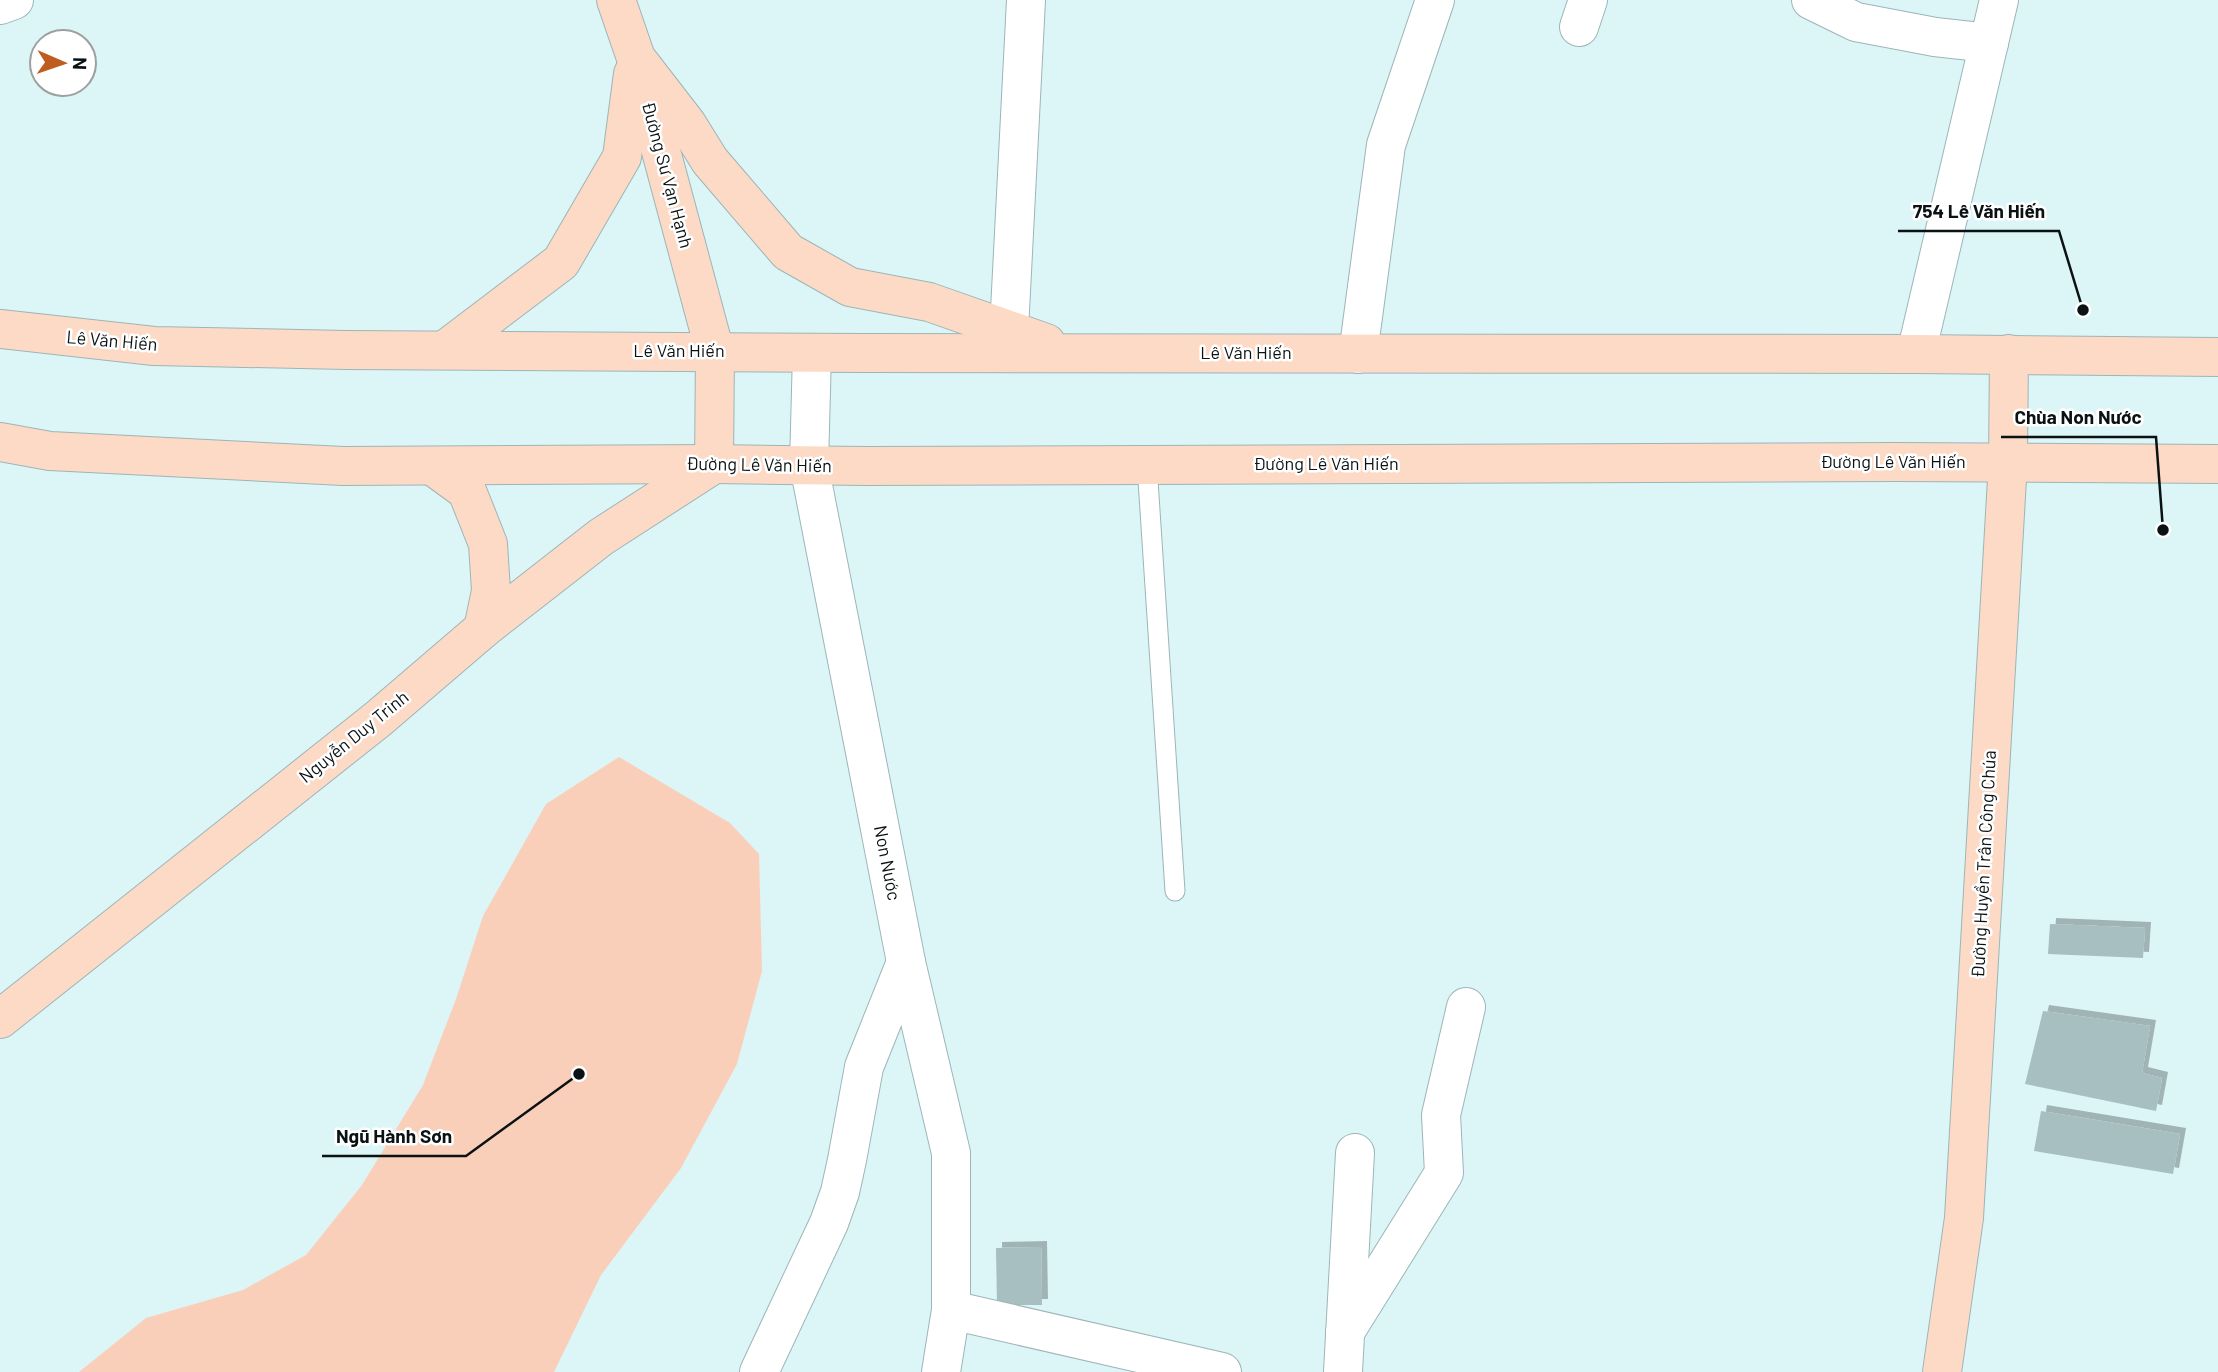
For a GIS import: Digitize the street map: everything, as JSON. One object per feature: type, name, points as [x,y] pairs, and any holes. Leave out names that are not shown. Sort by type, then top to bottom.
[{"type":"main road","name":"Đường Sư Vạn Hạnh","points":[[616,0],[636,58],[715,352],[714,464]]},
{"type":"main road","points":[[636,58],[687,124],[710,161],[788,252],[850,287],[929,302],[1072,352]]},
{"type":"main road","points":[[445,350],[561,262],[576,240],[622,157],[636,58]]},
{"type":"main road","name":"Lê Văn Hiến","points":[[0,329],[154,346],[812,353],[1358,354]]},
{"type":"main road","points":[[1358,354],[2010,354],[2218,357]]},
{"type":"main road","name":"Đường Huyền Trân Công Chúa","points":[[1942,1372],[1964,1218],[2007,462],[2010,354]]},
{"type":"main road","points":[[0,443],[50,452],[343,466],[434,467],[467,491],[488,544],[491,591],[483,629]]},
{"type":"main road","name":"Đường Lê Văn Hiến","points":[[434,467],[714,464],[2218,464]]},
{"type":"main road","name":"Nguyễn Duy Trinh","points":[[0,1019],[378,719],[483,629],[601,537],[714,464]]},
{"type":"street","points":[[0,5],[14,0]]},
{"type":"street","points":[[1009,330],[1026,0]]},
{"type":"street","points":[[1358,354],[1386,145],[1435,0]]},
{"type":"street","points":[[1811,0],[1856,22],[1934,37],[1989,43]]},
{"type":"street","points":[[1916,354],[1999,0]]},
{"type":"street","name":"Non Nước","points":[[812,353],[809,465],[906,962],[951,1153],[951,1310],[941,1372]]},
{"type":"street","points":[[759,1372],[833,1213],[847,1160],[864,1067],[906,962]]},
{"type":"street","points":[[1345,1332],[1444,1173],[1441,1115],[1466,1007]]},
{"type":"street","points":[[1343,1372],[1355,1153]]},
{"type":"street","points":[[951,1310],[1222,1372]]},
{"type":"lane","points":[[1147,465],[1175,891]]},
{"type":"shaded area","points":[[619,757],[730,823],[759,854],[762,971],[737,1064],[681,1168],[601,1275],[554,1372],[79,1372],[146,1318],[243,1290],[306,1255],[362,1185],[423,1085],[456,999],[483,916],[546,804]]},
{"type":"building","points":[[2050,924],[2145,928],[2143,958],[2048,954]]},
{"type":"building","points":[[2043,1011],[2150,1026],[2142,1073],[2162,1078],[2156,1111],[2025,1084]]},
{"type":"building","points":[[2041,1111],[2180,1134],[2173,1174],[2034,1151]]},
{"type":"building","points":[[1041,1247],[1042,1305],[997,1305],[996,1248]]},
{"type":"place","name":"754 Lê Văn Hiến","points":[[2083,310]]},
{"type":"place","name":"Chùa Non Nước","points":[[2163,530]]},
{"type":"place","name":"Ngũ Hành Sơn","points":[[579,1074]]}]
